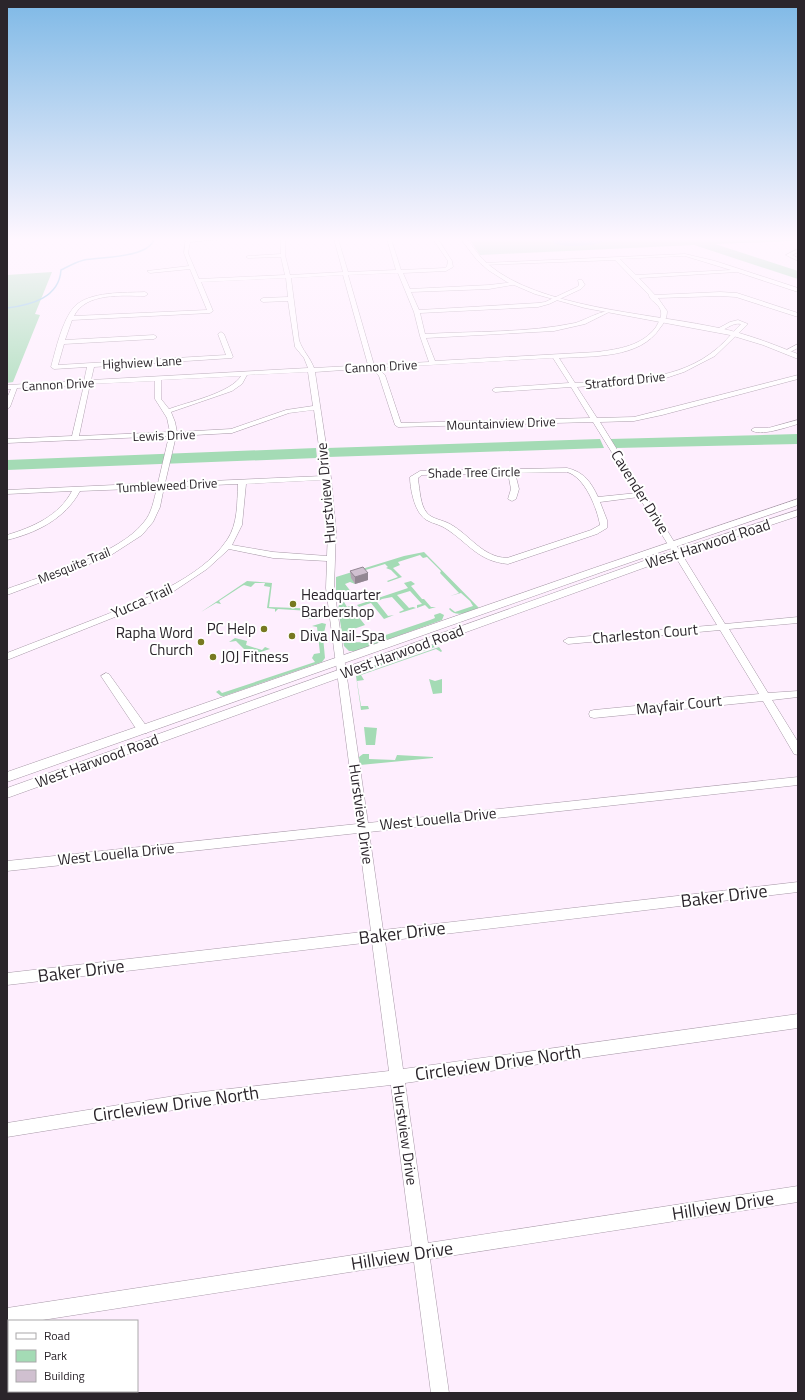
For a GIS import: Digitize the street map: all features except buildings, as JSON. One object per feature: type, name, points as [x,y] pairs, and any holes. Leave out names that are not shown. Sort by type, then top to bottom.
[{"type":"main road","points":[[576,304],[606,312],[720,330],[761,341],[798,357]]},
{"type":"main road","name":"West Harwood Road","points":[[7,793],[340,667],[675,549],[798,502]]},
{"type":"main road","name":"West Harwood Road","points":[[675,549],[798,513]]},
{"type":"main road","name":"West Harwood Road","points":[[7,777],[144,730],[340,667]]},
{"type":"street","points":[[81,304],[76,307],[62,342],[154,337]]},
{"type":"street","points":[[71,318],[210,311],[207,304]]},
{"type":"street","name":"Hurstview Drive","points":[[292,304],[297,344],[306,355],[311,369],[327,478],[332,531],[330,588],[440,1393]]},
{"type":"street","name":"Mountainview Drive","points":[[354,304],[371,366],[382,375],[398,425],[595,421],[644,417],[798,377]]},
{"type":"street","points":[[414,304],[423,336],[433,363]]},
{"type":"street","points":[[417,312],[540,304]]},
{"type":"street","points":[[658,304],[664,312],[662,321]]},
{"type":"street","points":[[765,304],[798,315]]},
{"type":"street","points":[[423,336],[554,329],[583,323],[606,312]]},
{"type":"street","name":"Cannon Drive","points":[[7,387],[597,354],[628,349],[648,339],[656,332],[662,321]]},
{"type":"street","points":[[720,330],[732,322],[743,323],[745,326],[736,334]]},
{"type":"street","name":"Highview Lane","points":[[62,342],[54,367],[230,357],[221,334]]},
{"type":"street","name":"Stratford Drive","points":[[495,390],[638,381],[672,375],[706,359],[736,334]]},
{"type":"street","points":[[786,352],[798,346]]},
{"type":"street","name":"Cavender Drive","points":[[555,356],[798,751]]},
{"type":"street","points":[[75,438],[91,365]]},
{"type":"street","points":[[168,410],[212,398],[230,390],[240,383],[245,374]]},
{"type":"street","name":"Mesquite Trail","points":[[7,592],[105,555],[138,533],[149,522],[156,506],[173,435],[173,421],[168,410],[158,399],[158,378]]},
{"type":"street","points":[[7,407],[15,386]]},
{"type":"street","name":"Lewis Drive","points":[[7,441],[173,435],[232,431],[288,411],[317,408]]},
{"type":"street","points":[[754,430],[768,430],[798,422]]},
{"type":"street","name":"Shade Tree Circle","points":[[571,470],[581,476],[585,481],[603,520],[602,527],[594,532],[508,561],[495,560],[484,555],[448,526],[427,517],[422,512],[414,480],[420,473],[511,471],[571,470]]},
{"type":"street","points":[[511,471],[514,489],[512,498]]},
{"type":"street","name":"Tumbleweed Drive","points":[[7,492],[162,484],[327,478]]},
{"type":"street","name":"Yucca Trail","points":[[7,657],[162,595],[211,561],[227,546],[236,532],[239,519],[242,481]]},
{"type":"street","points":[[7,538],[29,530],[54,517],[66,507],[73,498],[77,489]]},
{"type":"street","points":[[594,500],[641,495]]},
{"type":"street","points":[[227,546],[273,555],[331,559]]},
{"type":"street","name":"Charleston Court","points":[[568,640],[798,620]]},
{"type":"street","points":[[106,676],[144,730]]},
{"type":"street","name":"Mayfair Court","points":[[594,714],[798,694]]},
{"type":"street","name":"West Louella Drive","points":[[7,866],[798,781]]},
{"type":"street","name":"Baker Drive","points":[[7,979],[798,887]]},
{"type":"street","name":"Circleview Drive North","points":[[7,1130],[193,1100],[397,1077],[798,1021]]},
{"type":"street","name":"Hillview Drive","points":[[7,1317],[798,1194]]},
{"type":"green space","points":[[7,304],[39,304],[35,314],[40,315],[13,382],[7,383]]},
{"type":"green space","points":[[798,434],[798,444],[616,448],[610,439]]},
{"type":"green space","points":[[600,439],[604,448],[328,457],[327,448]]},
{"type":"green space","points":[[316,448],[317,458],[7,470],[7,460]]},
{"type":"green space","points":[[424,552],[479,608],[459,614],[452,612],[449,609],[450,608],[455,612],[473,606],[461,593],[450,596],[459,593],[427,557],[423,558],[420,555],[398,562],[400,565],[393,568],[402,577],[388,582],[387,581],[398,577],[391,570],[386,568],[388,567],[385,564],[356,573],[355,584],[350,582],[345,584],[352,593],[343,596],[336,593],[336,577],[404,556]]},
{"type":"green space","points":[[247,581],[272,583],[269,607],[322,609],[324,610],[325,616],[312,619],[308,618],[310,611],[278,609],[275,612],[275,609],[267,608],[270,587],[264,586],[265,583],[255,583],[251,587],[244,585],[219,601],[221,604],[216,603],[201,612]]},
{"type":"green space","points":[[411,581],[415,584],[411,586],[422,599],[424,599],[431,607],[436,607],[429,609],[425,605],[417,608],[417,605],[422,604],[410,591],[397,595],[409,608],[416,608],[400,613],[399,612],[404,610],[392,597],[382,599],[377,602],[388,616],[394,615],[384,619],[371,603],[359,607],[357,605],[408,588],[404,583]]},
{"type":"green space","points":[[344,602],[347,607],[350,606],[365,625],[351,630],[352,632],[347,638],[352,642],[362,643],[430,620],[435,618],[434,615],[440,613],[444,615],[442,620],[356,651],[349,651],[344,646],[338,608],[339,605]]},
{"type":"green space","points":[[322,623],[326,624],[323,637],[325,658],[322,662],[224,696],[221,696],[216,692],[219,690],[222,693],[315,662],[312,658],[314,654],[320,653],[317,627],[312,626]]},
{"type":"green space","points":[[235,638],[247,641],[246,645],[262,650],[265,647],[270,649],[245,657],[244,656],[249,654],[236,641],[229,642]]},
{"type":"green space","points":[[433,645],[438,646],[353,675],[357,672]]},
{"type":"green space","points":[[439,647],[442,651],[441,652],[436,649],[361,675],[364,680],[357,681],[361,706],[368,706],[369,709],[361,710],[356,676]]},
{"type":"green space","points":[[429,679],[435,681],[442,679],[442,693],[433,694]]},
{"type":"green space","points":[[364,727],[377,728],[375,745],[366,745]]},
{"type":"green space","points":[[363,754],[369,754],[369,759],[395,760],[397,755],[433,758],[360,765],[359,757]]},
{"type":"waterway","points":[[7,308],[27,304]]},
{"type":"place","name":"Headquarter Barbershop","points":[[293,604]]},
{"type":"place","name":"PC Help","points":[[264,629]]},
{"type":"place","name":"Diva Nail-Spa","points":[[292,636]]},
{"type":"place","name":"Rapha Word Church","points":[[201,642]]},
{"type":"place","name":"JOJ Fitness","points":[[213,657]]}]
